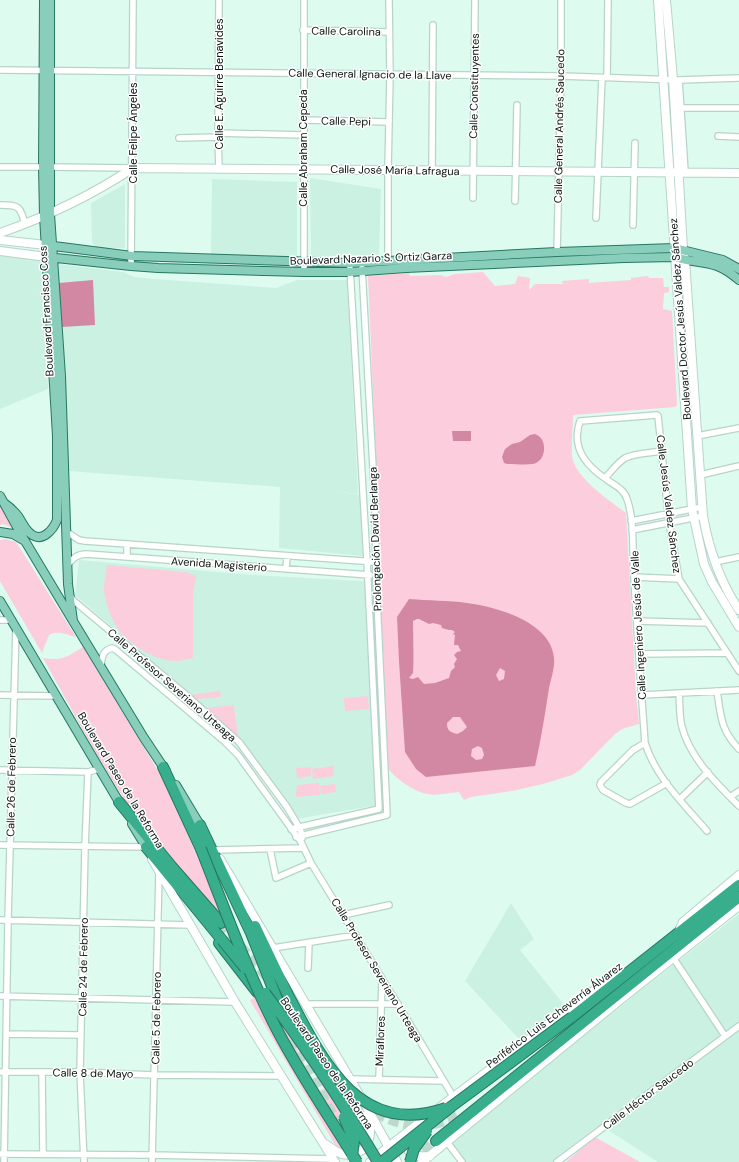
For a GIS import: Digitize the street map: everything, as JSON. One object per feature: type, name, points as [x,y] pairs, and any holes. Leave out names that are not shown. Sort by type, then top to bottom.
[{"type":"highway","name":"Boulevard Paseo de la Reforma","points":[[163,767],[200,849],[255,983],[273,1021],[292,1056],[357,1162]]},
{"type":"highway","points":[[120,802],[172,868],[221,923]]},
{"type":"highway","points":[[200,825],[251,933],[277,999]]},
{"type":"highway","name":"Boulevard Paseo de la Reforma","points":[[146,847],[206,921],[223,945],[247,971],[295,1034],[343,1105],[378,1162]]},
{"type":"highway","points":[[227,871],[287,993],[324,1060],[345,1085],[363,1100],[380,1110],[406,1115],[420,1115],[453,1102]]},
{"type":"highway","name":"Periférico Luis Echeverría Álvarez","points":[[382,1162],[434,1121],[453,1102],[572,1017],[739,885]]},
{"type":"highway","name":"Periférico Luis Echeverría Álvarez","points":[[436,1141],[519,1074],[672,956],[739,897]]},
{"type":"highway","points":[[223,945],[300,1046],[341,1112],[354,1141],[351,1162]]},
{"type":"highway","points":[[458,1115],[497,1085],[519,1074]]},
{"type":"highway","points":[[410,1162],[418,1143],[434,1121]]},
{"type":"main road","name":"Boulevard Francisco Coss","points":[[44,0],[47,71]]},
{"type":"main road","name":"Boulevard Francisco Coss","points":[[2,499],[14,511],[28,531],[34,536],[40,536],[51,532],[57,520],[57,436],[50,245],[47,215],[47,71],[50,0]]},
{"type":"main road","name":"Boulevard Doctor Jesús Valdez Sánchez","points":[[658,0],[664,79],[678,172]]},
{"type":"main road","name":"Boulevard Doctor Jesús Valdez Sánchez","points":[[666,0],[676,80],[679,248],[675,257],[693,513],[704,564],[712,582],[739,627]]},
{"type":"main road","name":"Calle José María Lafragua","points":[[133,168],[739,173]]},
{"type":"main road","points":[[0,233],[47,215],[91,194],[133,168]]},
{"type":"main road","name":"Boulevard Nazario S. Ortiz Garza","points":[[0,240],[132,256],[350,263],[362,267],[675,257],[717,266],[727,270],[739,280]]},
{"type":"main road","name":"Boulevard Doctor Jesús Valdez Sánchez","points":[[679,248],[685,260],[702,511],[707,540],[715,562],[738,605]]},
{"type":"main road","name":"Boulevard Nazario S. Ortiz Garza","points":[[0,251],[131,266],[304,272],[350,272],[362,267],[388,261],[556,252],[679,248],[723,260],[739,269]]},
{"type":"main road","name":"Boulevard Francisco Coss","points":[[50,257],[61,376],[67,567],[69,596],[73,621]]},
{"type":"main road","name":"Boulevard Paseo de la Reforma","points":[[2,499],[73,621],[200,825]]},
{"type":"main road","points":[[0,532],[13,534],[26,542]]},
{"type":"main road","name":"Boulevard Paseo de la Reforma","points":[[0,600],[146,847]]},
{"type":"main road","points":[[200,825],[366,1106],[397,1162]]},
{"type":"main road","points":[[146,847],[159,873],[235,1002],[334,1160]]},
{"type":"main road","points":[[678,933],[683,922],[739,875]]},
{"type":"main road","points":[[422,1162],[672,956],[739,906]]},
{"type":"main road","points":[[370,1162],[409,1129],[453,1102],[603,984],[637,966]]},
{"type":"main road","points":[[323,1142],[343,1154],[349,1155],[355,1154],[366,1148],[369,1141],[370,1132],[370,1121],[366,1106]]},
{"type":"main road","points":[[409,1129],[406,1137],[406,1145],[408,1150],[417,1157],[430,1156]]},
{"type":"street","name":"Calle Felipe Ángeles","points":[[131,266],[133,168],[133,0]]},
{"type":"street","name":"Calle E. Aguirre Benavides","points":[[219,0],[219,169]]},
{"type":"street","name":"Calle Abraham Cepeda","points":[[304,0],[304,272]]},
{"type":"street","points":[[388,261],[390,75],[389,0]]},
{"type":"street","name":"Calle Constituyentes","points":[[473,198],[475,0]]},
{"type":"street","name":"Calle General Andrés Saucedo","points":[[556,252],[561,76],[561,0]]},
{"type":"street","points":[[596,218],[597,172],[608,0]]},
{"type":"street","points":[[432,171],[433,25]]},
{"type":"street","name":"Calle Carolina","points":[[304,30],[389,32]]},
{"type":"street","name":"Calle General Ignacio de la Llave","points":[[0,70],[433,76],[561,76],[676,80],[739,78]]},
{"type":"street","points":[[676,80],[680,108],[678,172]]},
{"type":"street","points":[[515,201],[517,105]]},
{"type":"street","points":[[680,108],[739,108]]},
{"type":"street","name":"Calle Pepi","points":[[304,120],[389,122]]},
{"type":"street","points":[[179,138],[218,135],[304,135]]},
{"type":"street","points":[[718,136],[739,136]]},
{"type":"street","points":[[633,225],[635,143]]},
{"type":"street","name":"Calle José María Lafragua","points":[[0,167],[133,168]]},
{"type":"street","points":[[0,205],[14,205],[18,207],[21,211],[25,224]]},
{"type":"street","name":"Prolongación David Berlanga","points":[[299,826],[379,809],[376,711],[350,263]]},
{"type":"street","name":"Prolongación David Berlanga","points":[[302,834],[387,815],[376,575],[373,463],[362,267]]},
{"type":"street","points":[[356,369],[368,368]]},
{"type":"street","name":"Calle Jesús Valdez Sánchez","points":[[580,421],[658,415],[669,522],[679,580],[739,671]]},
{"type":"street","name":"Calle Ingeniero Jesús de Valle","points":[[580,421],[577,445],[580,454],[595,471],[624,492],[630,507],[645,743],[652,761],[667,784],[707,830]]},
{"type":"street","points":[[697,436],[739,428]]},
{"type":"street","points":[[605,478],[620,461],[625,458],[662,452]]},
{"type":"street","points":[[362,465],[373,463]]},
{"type":"street","points":[[700,475],[739,466]]},
{"type":"street","points":[[632,530],[669,522],[702,511]]},
{"type":"street","points":[[631,521],[669,514],[693,513]]},
{"type":"street","name":"Avenida Magisterio","points":[[67,532],[79,540],[85,541],[376,562]]},
{"type":"street","points":[[127,545],[127,557]]},
{"type":"street","name":"Avenida Magisterio","points":[[67,567],[72,559],[81,554],[376,575]]},
{"type":"street","points":[[286,569],[287,556]]},
{"type":"street","points":[[715,562],[739,557]]},
{"type":"street","points":[[634,577],[679,580]]},
{"type":"street","name":"Calle Profesor Severiano Urteaga","points":[[69,596],[239,742],[287,807],[299,826],[302,834],[302,845]]},
{"type":"street","points":[[726,606],[738,605]]},
{"type":"street","points":[[0,620],[12,620]]},
{"type":"street","points":[[637,621],[708,624]]},
{"type":"street","name":"Calle 26 de Febrero","points":[[4,1162],[2,1154],[2,1072],[6,1034],[11,770],[16,628]]},
{"type":"street","name":"Calle Profesor Severiano Urteaga","points":[[101,666],[104,652],[112,648],[116,650],[232,748],[302,845],[311,863],[398,1004],[443,1081],[453,1102]]},
{"type":"street","points":[[639,654],[726,653]]},
{"type":"street","points":[[167,693],[172,684]]},
{"type":"street","points":[[717,690],[723,727],[739,749]]},
{"type":"street","points":[[642,695],[739,690]]},
{"type":"street","points":[[679,693],[682,725],[694,754],[739,806]]},
{"type":"street","points":[[0,695],[57,696]]},
{"type":"street","points":[[232,748],[239,742]]},
{"type":"street","points":[[645,743],[633,750],[622,760],[601,782],[601,788],[626,804],[630,804],[667,784]]},
{"type":"street","points":[[0,770],[88,772],[99,768]]},
{"type":"street","name":"Calle 24 de Febrero","points":[[84,1162],[80,1072],[88,772]]},
{"type":"street","points":[[680,799],[708,772]]},
{"type":"street","points":[[730,797],[739,791]]},
{"type":"street","points":[[291,829],[299,826]]},
{"type":"street","points":[[296,837],[302,834]]},
{"type":"street","points":[[0,844],[85,847],[146,847]]},
{"type":"street","points":[[216,850],[270,849],[302,845]]},
{"type":"street","points":[[270,849],[276,878],[311,863]]},
{"type":"street","name":"Calle 5 de Febrero","points":[[152,1162],[159,873]]},
{"type":"street","points":[[343,915],[389,905]]},
{"type":"street","points":[[0,920],[190,925]]},
{"type":"street","points":[[273,948],[356,936]]},
{"type":"street","points":[[308,943],[308,968]]},
{"type":"street","points":[[672,956],[726,1036]]},
{"type":"street","name":"Miraflores","points":[[379,1079],[382,980]]},
{"type":"street","points":[[0,996],[235,1002]]},
{"type":"street","points":[[305,1004],[398,1004]]},
{"type":"street","name":"Calle Héctor Saucedo","points":[[557,1162],[739,1026]]},
{"type":"street","points":[[6,1034],[81,1035]]},
{"type":"street","name":"Calle 8 de Mayo","points":[[2,1072],[281,1076]]},
{"type":"street","points":[[42,1073],[43,1155]]},
{"type":"street","points":[[349,1079],[443,1081]]},
{"type":"street","points":[[447,1142],[462,1162]]},
{"type":"street","points":[[2,1154],[152,1155],[334,1160]]},
{"type":"shaded area","points":[[310,178],[381,189],[379,255],[311,257]]},
{"type":"shaded area","points":[[212,179],[297,182],[297,257],[211,254]]},
{"type":"shaded area","points":[[125,184],[125,248],[98,248],[92,243],[91,203]]},
{"type":"shaded area","points":[[0,255],[41,260],[48,389],[0,409]]},
{"type":"shaded area","points":[[58,264],[123,272],[134,277],[276,288],[297,280],[347,280],[358,494],[331,491],[360,495],[363,556],[279,548],[280,487],[69,471]]},
{"type":"shaded area","points":[[483,272],[495,286],[515,284],[518,276],[530,278],[529,290],[535,284],[563,284],[562,281],[589,279],[589,283],[631,280],[631,278],[648,276],[649,278],[663,278],[664,287],[669,287],[669,292],[664,293],[663,309],[672,311],[677,405],[675,407],[573,415],[572,456],[574,464],[579,472],[594,488],[626,513],[639,724],[622,729],[615,734],[580,770],[572,775],[543,784],[512,791],[471,797],[464,800],[459,792],[431,795],[416,790],[400,780],[387,768],[378,582],[378,506],[368,276],[409,273],[410,276],[440,275],[446,277],[455,274]]},
{"type":"shaded area","points":[[93,280],[95,325],[62,327],[59,283]]},
{"type":"shaded area","points":[[452,431],[471,431],[471,441],[453,441]]},
{"type":"shaded area","points":[[535,434],[539,436],[544,444],[543,454],[538,462],[533,464],[504,463],[502,457],[505,449],[512,444],[520,442],[530,435]]},
{"type":"shaded area","points":[[0,506],[13,528],[3,524],[0,525]]},
{"type":"shaded area","points":[[6,539],[16,542],[76,637],[62,633],[49,635],[42,653],[0,581],[0,540]]},
{"type":"shaded area","points":[[79,560],[253,575],[378,582],[390,803],[296,819],[229,738],[215,728],[150,660],[75,595]]},
{"type":"shaded area","points":[[107,565],[186,572],[196,576],[193,594],[193,658],[174,661],[161,659],[141,650],[121,633],[117,628],[108,608],[105,595],[104,586]]},
{"type":"shaded area","points":[[409,599],[460,602],[493,608],[521,618],[543,635],[551,645],[554,665],[535,766],[426,777],[416,769],[405,752],[397,617]],"holes":[[[419,619],[429,624],[433,623],[441,625],[442,628],[455,632],[453,634],[455,635],[454,645],[458,645],[461,651],[454,655],[457,659],[454,664],[455,667],[451,671],[449,678],[435,683],[424,684],[418,677],[413,679],[409,678],[413,673],[413,621]],[[500,668],[505,671],[504,679],[499,681],[496,675]],[[453,717],[460,717],[467,727],[457,734],[449,731],[447,723]],[[478,746],[482,748],[484,755],[482,759],[476,760],[471,756],[472,749]]]},
{"type":"shaded area","points":[[83,647],[163,779],[228,929],[173,867],[136,819],[93,748],[43,658],[56,659],[64,657]]},
{"type":"shaded area","points":[[220,691],[221,697],[195,699],[190,695]]},
{"type":"shaded area","points":[[368,696],[369,709],[345,711],[344,698]]},
{"type":"shaded area","points":[[234,705],[234,707],[238,736],[206,708]]},
{"type":"shaded area","points":[[333,766],[334,776],[313,779],[312,769]]},
{"type":"shaded area","points":[[311,767],[311,776],[297,778],[296,768]]},
{"type":"shaded area","points":[[319,783],[320,795],[296,797],[297,785]]},
{"type":"shaded area","points":[[335,784],[336,792],[321,794],[320,786]]},
{"type":"shaded area","points":[[511,903],[534,939],[520,950],[565,1006],[520,1040],[465,981]]},
{"type":"shaded area","points":[[739,914],[739,1162],[658,1162],[608,1130],[598,1126],[559,1155],[564,1162],[465,1162],[450,1142]]},
{"type":"shaded area","points":[[274,977],[292,1007],[319,1063],[327,1055],[365,1121],[366,1134],[364,1140],[361,1145],[353,1150],[344,1150],[334,1143],[250,1000],[268,991],[318,1091],[324,1089],[271,979]]},
{"type":"shaded area","points":[[595,1137],[640,1162],[566,1162]]},
{"type":"tunnel","points":[[221,923],[276,988],[294,1016]]},
{"type":"tunnel","points":[[294,1038],[327,1105],[339,1125]]},
{"type":"tunnel","points":[[363,1105],[386,1118],[409,1125],[433,1124],[446,1121],[458,1115]]},
{"type":"tunnel","points":[[411,1160],[436,1141]]}]
